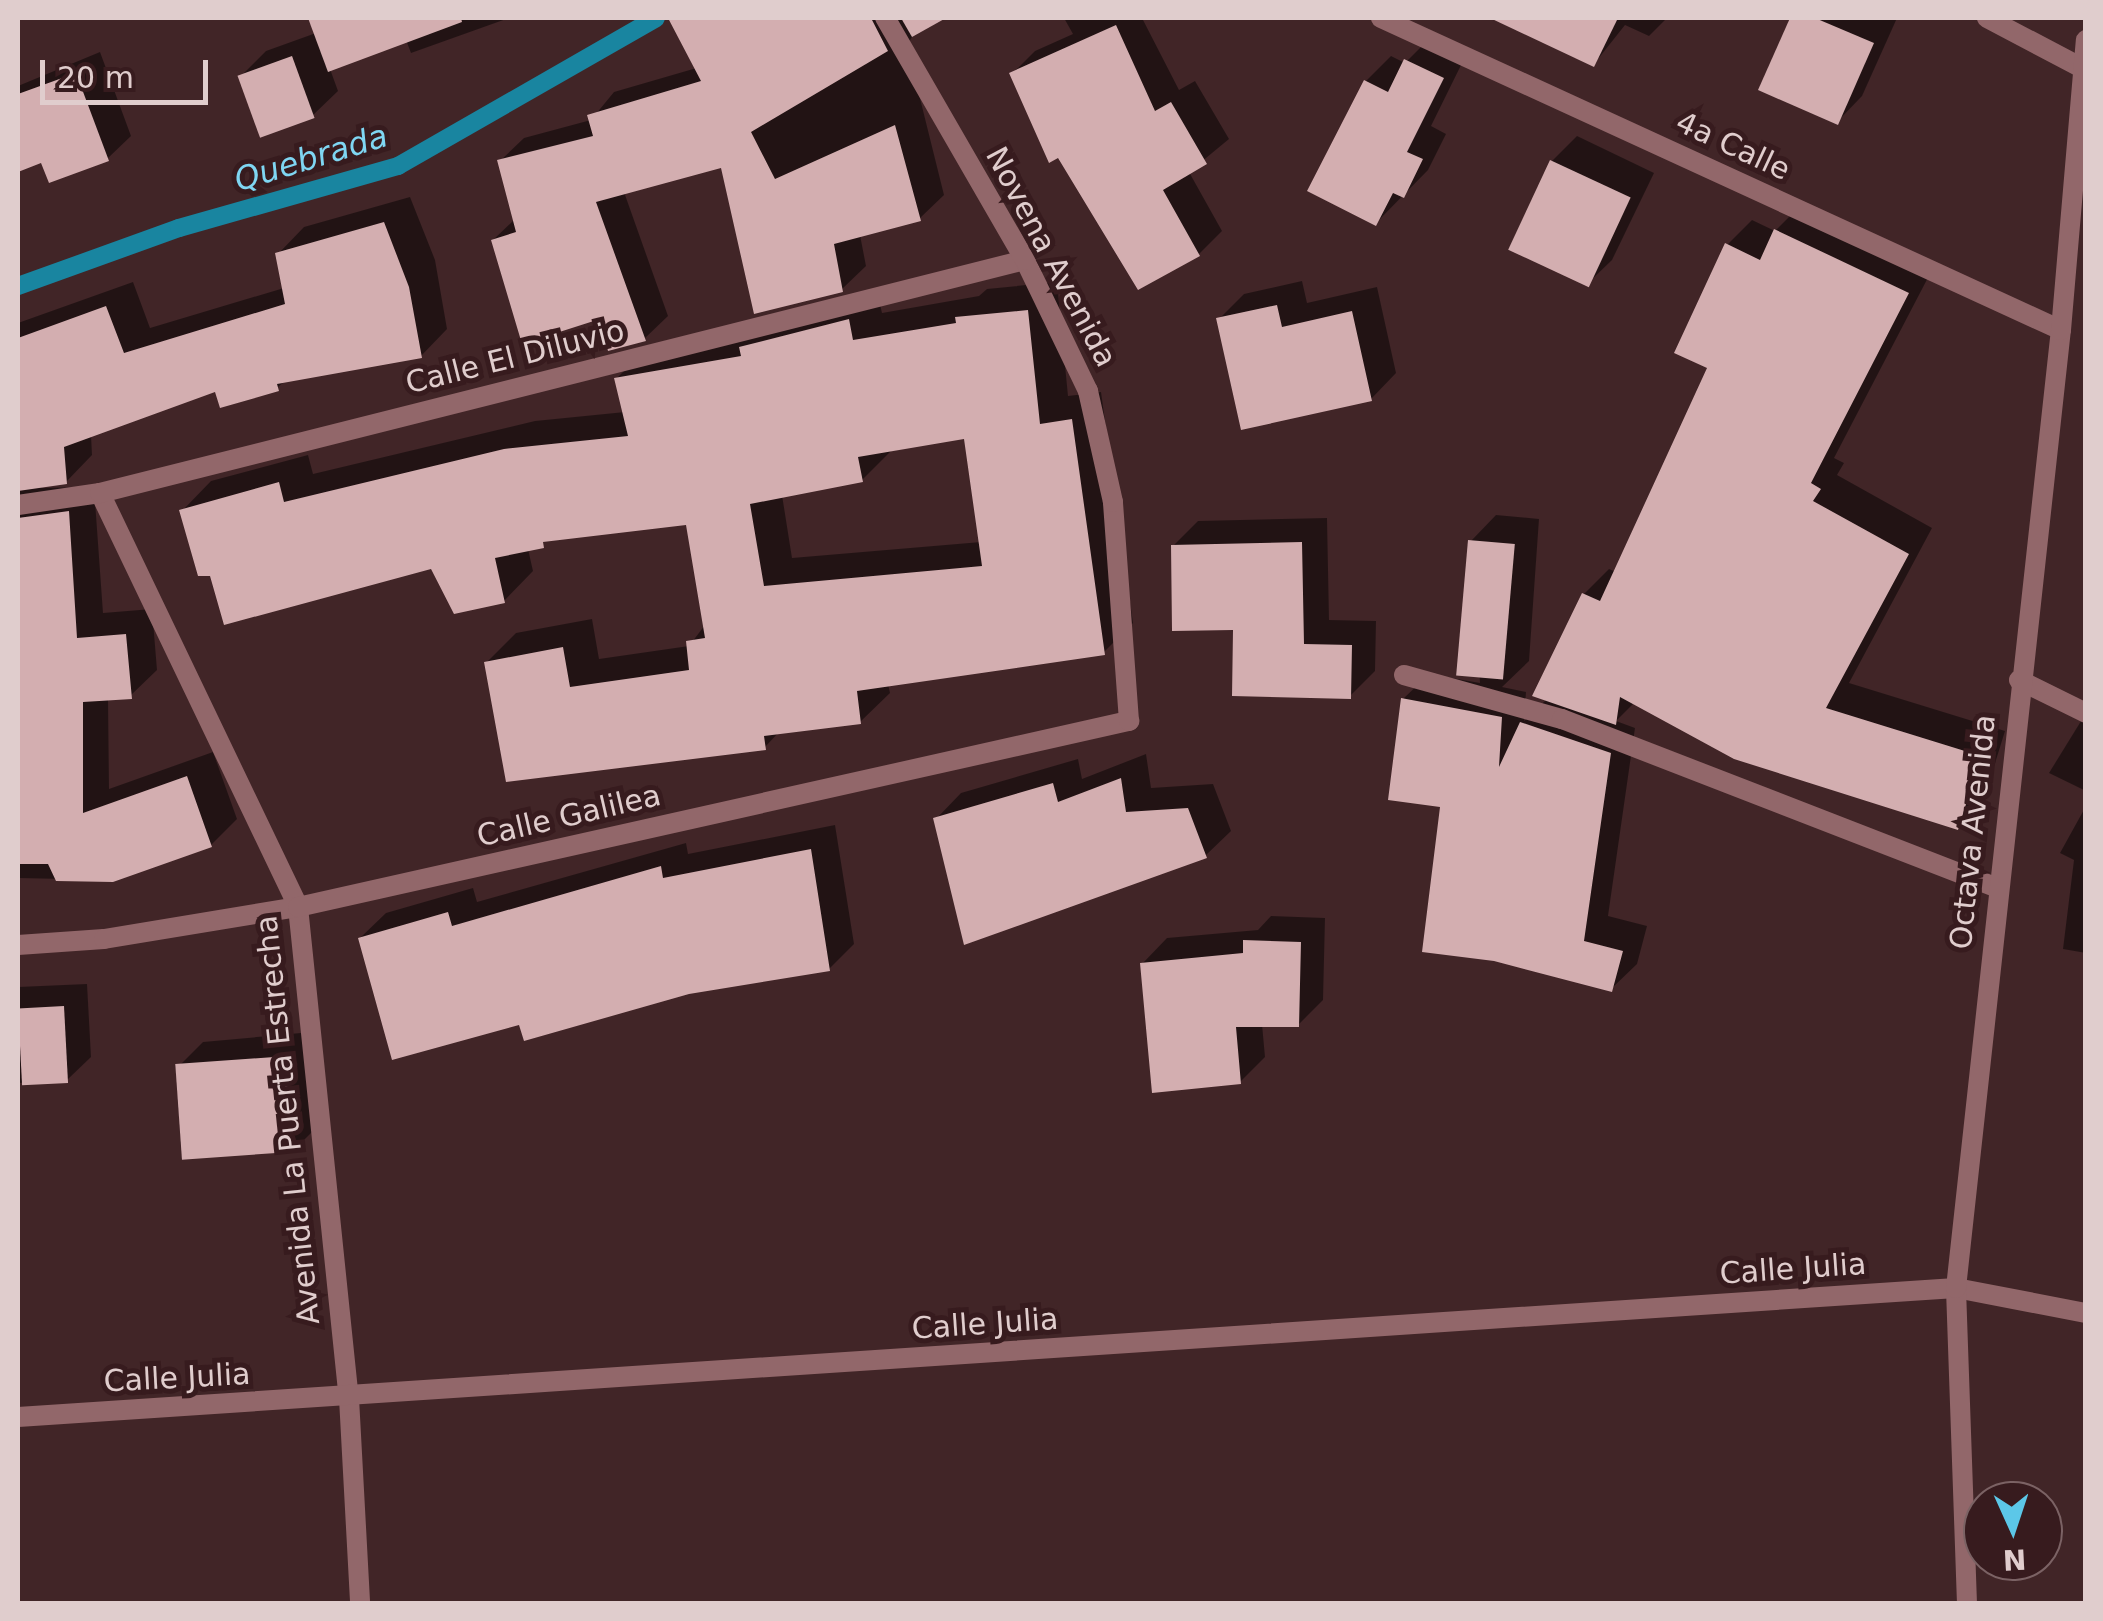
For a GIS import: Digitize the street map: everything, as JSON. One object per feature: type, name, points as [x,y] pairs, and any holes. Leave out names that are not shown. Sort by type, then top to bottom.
[{"type":"street","name":"Novena Avenida","points":[[885,18],[1025,260],[1092,409],[1113,502],[1129,721]]},
{"type":"street","name":"4a Calle","points":[[1381,18],[2061,330]]},
{"type":"street","points":[[1987,18],[2084,69]]},
{"type":"street","name":"Octava Avenida","points":[[1968,1604],[1956,1288],[2019,680],[2061,330],[2086,40]]},
{"type":"street","name":"Calle El Diluvio","points":[[18,506],[100,492],[1025,260]]},
{"type":"street","name":"Avenida La Puerta Estrecha","points":[[100,492],[298,906],[348,1398],[360,1604]]},
{"type":"street","points":[[1404,675],[1562,719],[1998,888]]},
{"type":"street","points":[[2019,680],[2086,712]]},
{"type":"street","name":"Calle Galilea","points":[[18,944],[104,939],[298,906],[1129,721]]},
{"type":"street","name":"Calle Julia","points":[[18,1417],[1956,1288],[2086,1313]]},
{"type":"building","points":[[308,18],[461,18],[462,22],[328,72]]},
{"type":"building","points":[[668,18],[871,18],[888,51],[751,132],[775,179],[895,125],[921,221],[834,244],[843,292],[754,314],[721,168],[596,202],[646,341],[608,351],[600,319],[522,344],[491,240],[516,232],[497,160],[593,136],[587,115],[701,81]]},
{"type":"building","points":[[901,18],[946,18],[912,37]]},
{"type":"building","points":[[1490,18],[1618,18],[1594,67]]},
{"type":"building","points":[[1790,18],[1815,18],[1874,43],[1838,125],[1758,90]]},
{"type":"building","points":[[1116,25],[1155,111],[1171,102],[1207,164],[1163,190],[1200,256],[1138,290],[1058,158],[1049,163],[1009,73]]},
{"type":"building","points":[[292,56],[315,118],[260,138],[237,76]]},
{"type":"building","points":[[1404,59],[1444,78],[1407,152],[1423,159],[1404,198],[1393,193],[1376,226],[1307,191],[1364,80],[1388,92]]},
{"type":"building","points":[[76,73],[109,161],[49,183],[41,163],[18,172],[18,94]]},
{"type":"building","points":[[1550,160],[1631,198],[1589,287],[1508,250]]},
{"type":"building","points":[[384,222],[409,287],[422,358],[277,384],[279,391],[220,408],[215,392],[64,447],[67,484],[18,491],[18,338],[106,306],[124,353],[285,304],[275,253]]},
{"type":"building","points":[[1774,229],[1909,293],[1811,483],[1821,489],[1813,501],[1909,554],[1826,708],[1981,756],[1958,830],[1734,759],[1620,697],[1616,725],[1532,696],[1582,593],[1600,601],[1707,368],[1674,353],[1725,243],[1760,260]]},
{"type":"building","points":[[1277,305],[1282,327],[1352,311],[1372,401],[1241,430],[1216,318]]},
{"type":"building","points":[[1028,310],[1040,424],[1072,419],[1105,655],[857,691],[861,724],[764,736],[766,750],[506,782],[484,662],[563,647],[570,687],[689,670],[686,641],[705,638],[686,525],[543,542],[544,548],[495,558],[505,603],[454,614],[431,569],[224,625],[210,576],[198,576],[179,510],[279,482],[284,502],[504,449],[628,436],[614,378],[741,356],[739,347],[849,319],[853,340],[956,323],[955,317]],"holes":[[[964,439],[982,566],[764,586],[750,504],[863,482],[858,457]]]},
{"type":"building","points":[[69,511],[77,638],[126,634],[132,699],[83,702],[83,813],[187,776],[212,847],[113,882],[56,881],[48,864],[18,864],[18,518]]},
{"type":"building","points":[[1468,540],[1515,544],[1503,680],[1456,675]]},
{"type":"building","points":[[1302,542],[1304,644],[1352,645],[1351,699],[1232,696],[1233,630],[1172,631],[1171,545]]},
{"type":"building","points":[[1401,698],[1502,717],[1499,767],[1520,722],[1611,753],[1584,941],[1623,951],[1612,992],[1494,961],[1422,952],[1440,807],[1388,800]]},
{"type":"building","points":[[1121,778],[1126,812],[1188,808],[1207,858],[964,945],[933,818],[1053,783],[1058,802]]},
{"type":"building","points":[[811,849],[830,971],[689,994],[524,1041],[519,1025],[392,1060],[358,938],[448,912],[452,926],[661,866],[663,878]]},
{"type":"building","points":[[1243,940],[1301,942],[1299,1027],[1236,1027],[1241,1084],[1152,1093],[1140,963],[1243,953]]},
{"type":"building","points":[[64,1006],[68,1083],[22,1085],[18,1008]]},
{"type":"building","points":[[288,1056],[295,1152],[182,1160],[175,1064]]},
{"type":"waterway","name":"Quebrada","points":[[18,286],[179,228],[398,166],[656,18]]}]
